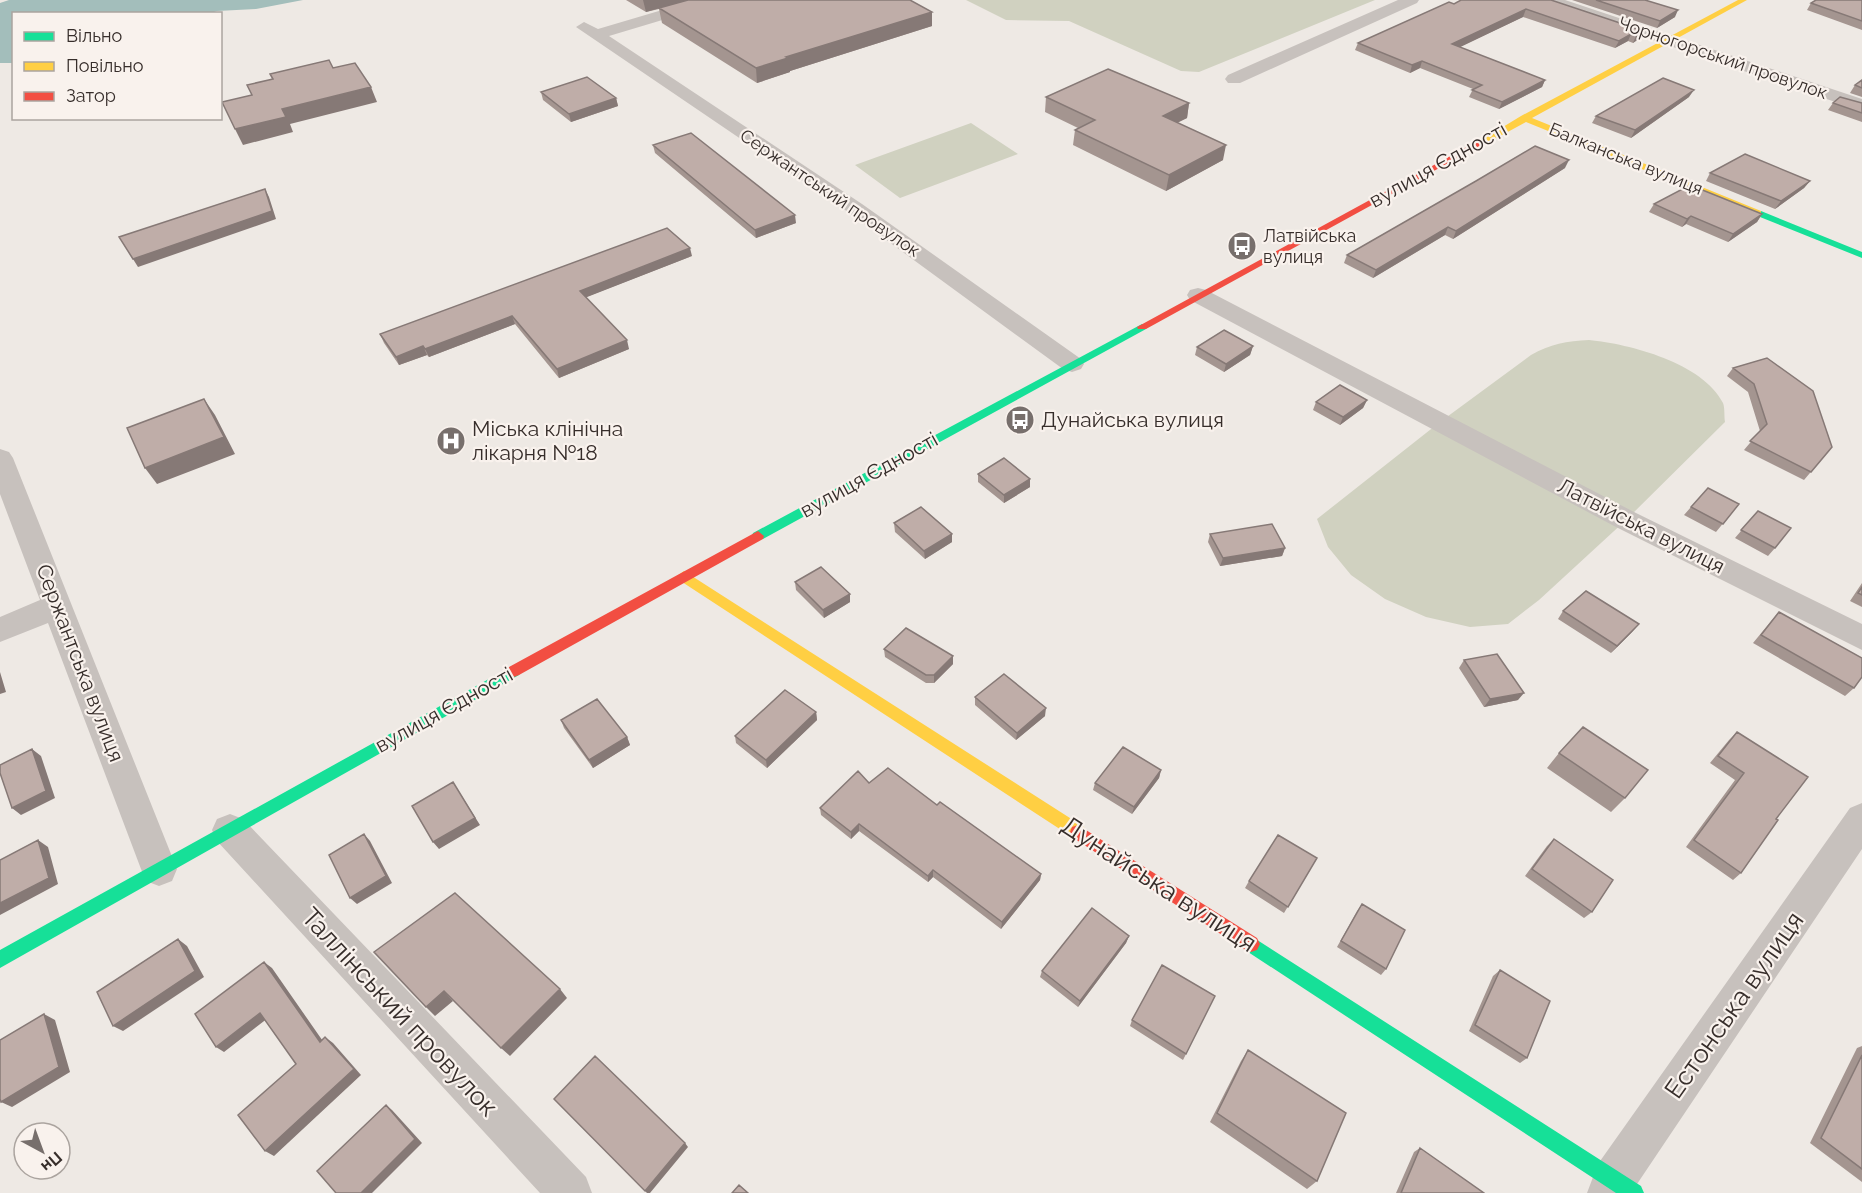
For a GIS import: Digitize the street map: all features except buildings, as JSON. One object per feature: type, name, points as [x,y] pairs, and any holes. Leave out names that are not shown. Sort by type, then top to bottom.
[{"type":"main road","name":"вулиця Єдності","points":[[0,959],[684,576],[1524,117],[1743,0]]},
{"type":"main road","name":"Балканська вулиця","points":[[1524,117],[1862,255]]},
{"type":"main road","name":"Дунайська вулиця","points":[[684,576],[1618,1188]]},
{"type":"street","name":"Сержантський провулок","points":[[713,0],[590,31],[855,208],[1072,364]]},
{"type":"street","points":[[1234,79],[1411,0]]},
{"type":"street","name":"Чорногорський провулок","points":[[1549,0],[1862,105]]},
{"type":"street","name":"Латвійська вулиця","points":[[1198,296],[1626,520],[1862,638]]},
{"type":"street","name":"Сержантська вулиця","points":[[0,458],[159,869]]},
{"type":"street","points":[[0,630],[57,606]]},
{"type":"street","name":"Естонська вулиця","points":[[1618,1188],[1862,819]]},
{"type":"street","name":"Таллінський провулок","points":[[230,830],[570,1193]]},
{"type":"green space","points":[[966,0],[1375,0],[1199,72],[1181,71],[1069,21],[1006,20]]},
{"type":"green space","points":[[971,123],[1018,154],[900,198],[855,165]]},
{"type":"green space","points":[[1589,340],[1644,351],[1683,367],[1713,389],[1723,403],[1725,422],[1626,520],[1539,600],[1508,624],[1470,627],[1426,617],[1385,599],[1351,575],[1328,547],[1317,519],[1440,422],[1531,355],[1559,344]]},
{"type":"water","points":[[9,0],[303,0],[256,9],[214,12],[12,12],[12,63],[0,63],[0,3]]},
{"type":"traffic: fast","points":[[1758,213],[1862,255]]},
{"type":"traffic: fast","points":[[758,536],[1142,327]]},
{"type":"traffic: fast","points":[[0,959],[514,671]]},
{"type":"traffic: fast","points":[[1251,944],[1634,1193]]},
{"type":"traffic: slow","points":[[1479,144],[1743,0]]},
{"type":"traffic: slow","points":[[1524,118],[1758,213]]},
{"type":"traffic: slow","points":[[684,576],[1078,832]]},
{"type":"traffic: jam","points":[[1142,327],[1479,144]]},
{"type":"traffic: jam","points":[[514,671],[758,536]]},
{"type":"traffic: jam","points":[[1078,832],[1251,944]]},
{"type":"place","name":"Латвійська вулиця","points":[[1242,246]]},
{"type":"place","name":"Дунайська вулиця","points":[[1020,420]]},
{"type":"place","name":"Міська клінічна лікарня №18","points":[[451,441]]}]
